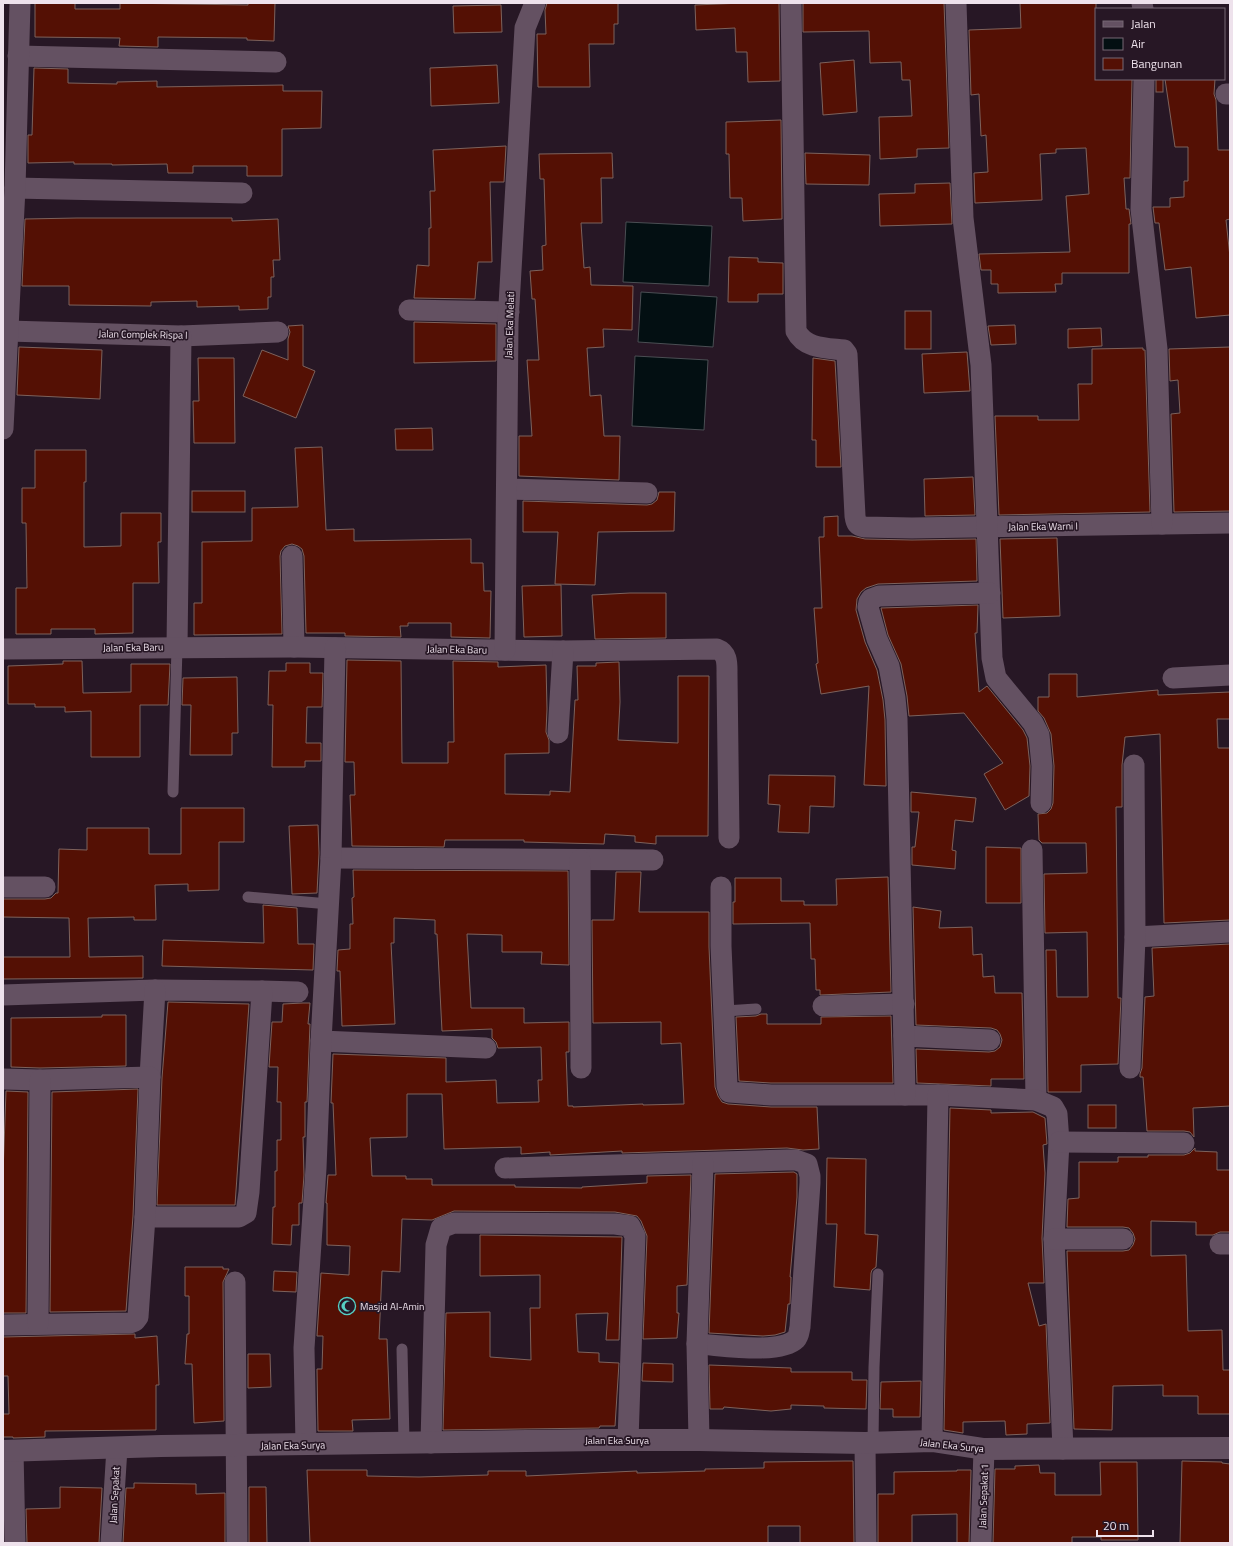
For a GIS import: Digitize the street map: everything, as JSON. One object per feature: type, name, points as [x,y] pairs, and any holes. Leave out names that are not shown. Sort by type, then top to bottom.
[{"type":"street","points":[[3,429],[6,340],[15,188],[20,3]]},
{"type":"street","name":"Jalan Eka Melati","points":[[505,650],[508,312],[525,28],[535,3]]},
{"type":"street","name":"Jalan Eka Warni I","points":[[791,3],[796,331],[798,336],[813,346],[844,350],[847,354],[854,516],[857,525],[859,527],[987,527],[1230,523]]},
{"type":"street","points":[[956,3],[963,218],[981,365],[992,658],[996,678],[1033,723],[1039,734],[1042,766],[1041,803]]},
{"type":"street","points":[[18,56],[276,62]]},
{"type":"street","points":[[1144,80],[1141,209],[1157,349],[1162,524]]},
{"type":"street","points":[[15,188],[242,194]]},
{"type":"street","points":[[410,310],[508,312]]},
{"type":"street","name":"Jalan Complek Rispa I","points":[[6,340],[278,332]]},
{"type":"street","points":[[177,647],[181,336]]},
{"type":"street","points":[[507,489],[647,493]]},
{"type":"street","points":[[292,556],[294,647]]},
{"type":"street","points":[[906,1095],[897,719],[889,666],[877,639],[868,602],[879,596],[990,592]]},
{"type":"street","name":"Jalan Eka Baru","points":[[3,649],[177,647],[294,647],[563,651],[717,649],[723,652],[726,658],[729,838]]},
{"type":"street","points":[[306,1444],[304,1348],[316,1168],[321,1041],[332,858],[335,648]]},
{"type":"street","points":[[558,733],[563,651]]},
{"type":"street","points":[[1173,678],[1230,674]]},
{"type":"street","points":[[1130,1068],[1135,937],[1134,765]]},
{"type":"street","points":[[1032,850],[1036,1100]]},
{"type":"street","points":[[332,858],[653,860]]},
{"type":"street","points":[[580,860],[581,1068]]},
{"type":"street","points":[[3,887],[45,887]]},
{"type":"street","points":[[721,887],[721,946],[725,1011],[727,1086],[729,1092],[771,1095],[938,1095],[1036,1100],[1053,1107],[1057,1114],[1059,1142],[1054,1239],[1063,1449]]},
{"type":"street","points":[[1135,937],[1230,932]]},
{"type":"street","points":[[3,1325],[130,1323],[138,1318],[140,1310],[146,1217],[150,1077],[155,990]]},
{"type":"street","points":[[3,995],[155,990],[298,992]]},
{"type":"street","points":[[146,1217],[239,1217],[246,1213],[249,1192],[262,991]]},
{"type":"street","points":[[823,1006],[904,1004]]},
{"type":"street","points":[[904,1036],[990,1040]]},
{"type":"street","points":[[321,1041],[486,1048]]},
{"type":"street","points":[[3,1079],[40,1080],[150,1077]]},
{"type":"street","points":[[38,1324],[40,1080]]},
{"type":"street","points":[[932,1441],[938,1095]]},
{"type":"street","points":[[1059,1142],[1184,1143]]},
{"type":"street","points":[[505,1168],[796,1160],[807,1164],[810,1176],[800,1327],[797,1338],[788,1345],[768,1348],[697,1344]]},
{"type":"street","points":[[699,1440],[697,1344],[703,1163]]},
{"type":"street","points":[[431,1443],[436,1245],[441,1228],[454,1223],[615,1224],[630,1226],[635,1236],[628,1440]]},
{"type":"street","points":[[1054,1239],[1123,1239]]},
{"type":"street","points":[[235,1282],[237,1543]]},
{"type":"street","name":"Jalan Eka Surya","points":[[8,1451],[404,1442],[431,1443],[628,1440],[869,1443],[932,1441],[984,1449],[1230,1448]]},
{"type":"street","points":[[866,1543],[869,1443]]},
{"type":"street","name":"Jalan Sepakat","points":[[111,1543],[117,1448]]},
{"type":"street","name":"Jalan Sepakat 1","points":[[981,1543],[984,1449]]},
{"type":"street","points":[[8,1451],[15,1543]]},
{"type":"lane","points":[[173,792],[177,647]]},
{"type":"lane","points":[[248,897],[329,904]]},
{"type":"lane","points":[[725,1011],[756,1009]]},
{"type":"lane","points":[[869,1443],[878,1274]]},
{"type":"lane","points":[[402,1349],[404,1442]]},
{"type":"water","points":[[626,222],[712,226],[709,286],[623,282]]},
{"type":"water","points":[[641,292],[717,297],[713,347],[638,342]]},
{"type":"water","points":[[635,356],[708,360],[704,430],[632,426]]},
{"type":"building","points":[[35,3],[75,3],[75,9],[120,9],[120,3],[248,5],[248,3],[275,3],[274,41],[247,40],[247,38],[158,37],[158,47],[119,46],[120,38],[35,37]]},
{"type":"building","points":[[547,3],[618,3],[618,24],[614,24],[614,44],[589,44],[590,87],[538,87],[537,34],[546,34],[545,10]]},
{"type":"building","points":[[779,3],[780,81],[748,82],[747,52],[736,52],[735,28],[696,30],[695,5]]},
{"type":"building","points":[[803,3],[944,3],[949,148],[917,149],[917,157],[880,159],[879,117],[912,116],[910,80],[902,80],[901,62],[870,63],[869,31],[803,32]]},
{"type":"building","points":[[1020,3],[1096,3],[1095,80],[1132,80],[1130,178],[1124,178],[1126,209],[1129,209],[1131,224],[1129,224],[1129,273],[1062,273],[1062,284],[1055,284],[1056,292],[998,293],[998,284],[991,284],[991,270],[981,270],[979,254],[1070,252],[1066,196],[1089,194],[1086,148],[1056,149],[1056,153],[1040,154],[1042,200],[975,203],[974,173],[988,172],[986,135],[981,136],[979,94],[971,95],[969,30],[1021,28]]},
{"type":"building","points":[[501,5],[502,32],[454,33],[453,6]]},
{"type":"building","points":[[854,60],[857,112],[823,115],[820,63]]},
{"type":"building","points":[[497,65],[499,103],[431,106],[430,68]]},
{"type":"building","points":[[34,68],[68,69],[68,83],[117,84],[117,82],[157,81],[157,87],[283,85],[283,91],[322,91],[321,128],[282,129],[282,176],[247,176],[247,166],[193,166],[193,173],[168,173],[167,164],[112,165],[74,164],[74,162],[28,163],[28,135],[32,135]]},
{"type":"building","points":[[1156,80],[1163,80],[1163,92],[1156,92]]},
{"type":"building","points":[[1165,80],[1215,80],[1214,94],[1216,100],[1218,150],[1230,150],[1230,219],[1226,220],[1230,257],[1230,315],[1196,318],[1191,267],[1165,270],[1159,223],[1155,223],[1153,207],[1170,207],[1170,198],[1184,197],[1184,181],[1188,181],[1188,147],[1175,147]]},
{"type":"building","points":[[781,120],[782,219],[743,221],[742,198],[730,198],[729,154],[726,154],[726,122]]},
{"type":"building","points":[[506,146],[504,182],[490,182],[492,262],[478,262],[475,299],[414,298],[417,265],[429,266],[429,228],[431,228],[430,191],[435,191],[433,150]]},
{"type":"building","points":[[612,153],[613,178],[601,178],[602,223],[581,223],[584,268],[590,267],[591,285],[633,286],[632,330],[603,329],[604,347],[587,348],[590,396],[601,395],[604,436],[620,436],[619,480],[519,476],[519,436],[532,436],[527,360],[539,360],[535,299],[532,299],[530,271],[543,270],[542,246],[546,245],[544,179],[540,179],[539,154]]},
{"type":"building","points":[[805,153],[870,155],[869,185],[806,184]]},
{"type":"building","points":[[950,183],[952,224],[880,226],[879,194],[915,193],[915,184]]},
{"type":"building","points":[[232,218],[232,221],[278,219],[280,260],[273,260],[274,277],[271,277],[271,297],[268,297],[268,309],[239,310],[239,306],[197,307],[197,301],[151,302],[151,306],[69,305],[69,286],[22,286],[25,219]]},
{"type":"building","points":[[729,257],[758,258],[758,262],[783,263],[783,294],[758,294],[758,302],[728,302]]},
{"type":"building","points":[[905,311],[931,311],[931,349],[905,349]]},
{"type":"building","points":[[414,322],[496,324],[496,361],[414,363]]},
{"type":"building","points":[[303,325],[303,366],[315,371],[296,418],[243,396],[262,350],[288,360],[288,339],[290,332],[288,326]]},
{"type":"building","points":[[1015,325],[1016,344],[991,345],[988,326]]},
{"type":"building","points":[[1101,328],[1102,346],[1068,348],[1068,329]]},
{"type":"building","points":[[19,347],[102,350],[100,399],[17,395]]},
{"type":"building","points":[[1230,347],[1230,511],[1174,512],[1171,414],[1180,413],[1178,380],[1170,381],[1169,349]]},
{"type":"building","points":[[1143,348],[1143,350],[1145,350],[1150,512],[999,515],[995,416],[1038,416],[1038,420],[1079,420],[1078,384],[1092,384],[1092,349]]},
{"type":"building","points":[[967,352],[970,391],[924,393],[922,354]]},
{"type":"building","points":[[198,358],[234,358],[235,443],[194,443],[193,401],[199,401]]},
{"type":"building","points":[[813,358],[835,361],[841,467],[816,467],[816,440],[812,440]]},
{"type":"building","points":[[432,428],[433,450],[396,450],[395,429]]},
{"type":"building","points":[[322,447],[326,530],[354,529],[354,541],[471,539],[471,563],[483,563],[484,591],[491,591],[490,638],[451,637],[451,623],[408,623],[408,626],[400,626],[401,637],[345,636],[345,633],[306,633],[304,556],[302,549],[292,544],[285,546],[281,551],[280,556],[282,634],[194,635],[194,603],[202,603],[202,542],[252,541],[252,508],[298,507],[295,448]]},
{"type":"building","points":[[35,450],[86,450],[86,482],[84,482],[84,547],[121,546],[121,513],[161,513],[161,542],[158,542],[159,583],[133,583],[133,633],[95,634],[95,629],[51,629],[51,634],[16,634],[16,588],[27,588],[26,523],[22,523],[22,488],[35,488]]},
{"type":"building","points":[[973,477],[975,515],[925,516],[924,479]]},
{"type":"building","points":[[192,491],[245,491],[245,512],[192,512]]},
{"type":"building","points":[[659,492],[675,492],[674,531],[598,532],[595,585],[555,584],[558,532],[523,532],[523,501],[647,505],[652,504],[657,500]]},
{"type":"building","points":[[838,516],[838,536],[852,536],[865,539],[976,539],[977,581],[878,584],[866,588],[861,592],[857,599],[856,610],[865,642],[877,670],[883,700],[885,720],[886,786],[864,785],[869,686],[821,694],[816,664],[818,663],[814,608],[822,608],[819,537],[824,537],[824,517]]},
{"type":"building","points":[[1057,538],[1060,616],[1003,618],[1000,539]]},
{"type":"building","points":[[561,585],[562,636],[524,637],[522,586]]},
{"type":"building","points":[[666,593],[666,638],[595,639],[592,595]]},
{"type":"building","points":[[978,605],[977,633],[975,633],[979,692],[987,686],[1023,730],[1027,738],[1030,766],[1029,796],[1005,810],[984,774],[1003,763],[964,713],[909,716],[901,664],[888,635],[881,608]]},
{"type":"building","points":[[347,660],[401,661],[402,763],[448,763],[448,742],[454,742],[453,661],[498,662],[498,667],[546,665],[546,732],[549,740],[549,753],[505,754],[505,794],[550,795],[550,791],[570,792],[575,700],[578,700],[577,666],[596,666],[596,663],[619,662],[620,702],[618,740],[678,743],[678,676],[709,676],[708,836],[656,836],[656,844],[635,842],[635,836],[605,834],[604,844],[524,842],[524,840],[445,840],[444,847],[352,846],[350,795],[355,795],[354,762],[345,762]]},
{"type":"building","points":[[63,661],[82,661],[83,693],[131,692],[131,664],[170,664],[168,705],[140,705],[140,757],[91,757],[91,711],[65,712],[65,707],[35,707],[35,704],[8,704],[8,666],[63,664]]},
{"type":"building","points":[[286,663],[310,663],[310,673],[323,673],[322,707],[307,707],[306,743],[321,743],[321,761],[305,761],[305,767],[272,767],[273,705],[268,705],[269,671],[286,671]]},
{"type":"building","points":[[1049,674],[1077,674],[1077,697],[1158,690],[1158,695],[1230,692],[1230,719],[1217,719],[1218,748],[1230,748],[1230,920],[1164,923],[1160,734],[1125,737],[1122,765],[1122,807],[1116,807],[1118,998],[1121,998],[1118,1064],[1081,1065],[1081,1092],[1048,1092],[1046,950],[1056,950],[1057,997],[1088,997],[1087,932],[1045,933],[1044,874],[1087,873],[1086,843],[1042,843],[1039,840],[1038,814],[1047,813],[1051,809],[1053,803],[1054,766],[1051,734],[1044,718],[1038,711],[1038,697],[1049,697]]},
{"type":"building","points":[[237,677],[238,733],[232,733],[232,755],[190,755],[191,705],[182,705],[183,678]]},
{"type":"building","points":[[769,775],[835,776],[834,807],[810,806],[809,833],[778,832],[780,805],[768,804]]},
{"type":"building","points":[[911,792],[976,798],[973,822],[955,820],[952,850],[956,851],[955,869],[912,865],[912,847],[915,847],[919,812],[911,812]]},
{"type":"building","points":[[181,808],[244,808],[244,842],[219,842],[219,890],[188,891],[188,884],[155,885],[156,920],[134,920],[134,917],[88,918],[89,957],[143,956],[143,978],[3,979],[3,957],[70,957],[69,918],[3,917],[3,899],[45,899],[51,898],[58,893],[59,849],[87,850],[87,828],[149,828],[149,854],[181,854]]},
{"type":"building","points":[[318,825],[319,853],[317,893],[292,894],[289,826]]},
{"type":"building","points":[[986,847],[1021,848],[1021,903],[986,903]]},
{"type":"building","points":[[353,870],[568,871],[569,965],[541,964],[542,952],[502,952],[502,935],[467,934],[471,1008],[524,1008],[524,1023],[569,1022],[569,1052],[566,1052],[568,1106],[573,1107],[684,1104],[681,1043],[661,1044],[661,1022],[593,1023],[592,920],[614,920],[616,872],[641,872],[639,912],[709,912],[715,1087],[718,1096],[722,1102],[728,1104],[771,1107],[817,1107],[819,1149],[803,1150],[787,1148],[622,1153],[622,1151],[550,1155],[550,1152],[521,1154],[521,1147],[444,1149],[442,1094],[407,1094],[407,1137],[370,1138],[372,1176],[406,1176],[406,1179],[432,1179],[432,1185],[515,1185],[515,1187],[582,1188],[647,1183],[647,1176],[691,1175],[687,1285],[677,1286],[677,1313],[679,1313],[677,1338],[643,1339],[647,1236],[641,1221],[637,1216],[615,1212],[454,1211],[432,1220],[402,1219],[400,1272],[382,1271],[379,1339],[387,1339],[390,1419],[352,1420],[353,1431],[318,1431],[317,1369],[322,1369],[323,1336],[317,1336],[321,1273],[349,1275],[350,1246],[327,1245],[326,1203],[328,1175],[336,1175],[333,1103],[331,1103],[333,1054],[446,1058],[446,1082],[496,1080],[497,1103],[539,1102],[538,1080],[542,1080],[541,1047],[498,1048],[496,1042],[492,1038],[492,1029],[442,1031],[435,920],[394,918],[394,943],[391,943],[395,1024],[342,1026],[340,971],[337,971],[338,950],[350,949],[350,924],[353,924]]},
{"type":"building","points":[[888,877],[891,992],[820,995],[820,990],[816,990],[815,959],[811,959],[810,923],[733,924],[735,878],[781,878],[781,901],[804,901],[804,905],[837,905],[836,879]]},
{"type":"building","points":[[263,905],[297,908],[298,944],[314,944],[313,970],[162,966],[163,940],[264,943]]},
{"type":"building","points":[[913,907],[941,911],[939,928],[972,927],[973,955],[982,954],[983,977],[994,976],[995,993],[1022,993],[1024,1079],[991,1079],[991,1086],[917,1083],[916,1049],[989,1052],[995,1051],[1000,1047],[1002,1040],[997,1030],[991,1028],[916,1025]]},
{"type":"building","points":[[1230,944],[1230,1106],[1193,1108],[1194,1137],[1190,1132],[1184,1131],[1147,1131],[1143,1077],[1140,1077],[1140,1074],[1142,1068],[1145,997],[1154,996],[1152,948]]},
{"type":"building","points":[[168,1002],[249,1004],[235,1205],[157,1205],[162,1078]]},
{"type":"building","points":[[310,1003],[308,1024],[310,1024],[307,1102],[305,1102],[305,1137],[303,1137],[304,1175],[302,1203],[299,1203],[299,1225],[292,1225],[291,1245],[272,1244],[273,1207],[275,1207],[275,1171],[277,1171],[277,1140],[281,1140],[281,1102],[277,1102],[278,1067],[269,1067],[272,1022],[282,1022],[283,1004]]},
{"type":"building","points":[[767,1014],[767,1024],[821,1024],[821,1017],[891,1016],[893,1083],[771,1083],[739,1081],[736,1017],[756,1016]]},
{"type":"building","points":[[102,1015],[126,1015],[126,1066],[40,1068],[11,1067],[11,1018],[102,1017]]},
{"type":"building","points":[[138,1089],[133,1216],[126,1311],[50,1312],[52,1092]]},
{"type":"building","points":[[6,1091],[28,1092],[26,1313],[3,1313],[3,1174]]},
{"type":"building","points":[[1088,1105],[1116,1105],[1116,1128],[1088,1128]]},
{"type":"building","points":[[950,1108],[991,1110],[991,1113],[1033,1112],[1045,1118],[1047,1144],[1043,1145],[1045,1173],[1042,1238],[1044,1283],[1028,1283],[1039,1326],[1046,1324],[1050,1423],[1027,1424],[1027,1434],[1006,1435],[1005,1421],[963,1422],[963,1433],[944,1430]]},
{"type":"building","points":[[1195,1148],[1195,1151],[1217,1152],[1217,1170],[1230,1170],[1230,1232],[1220,1232],[1213,1235],[1196,1235],[1196,1222],[1151,1221],[1151,1256],[1186,1255],[1188,1331],[1222,1330],[1223,1370],[1230,1370],[1230,1414],[1198,1414],[1198,1396],[1163,1396],[1163,1385],[1113,1386],[1112,1430],[1074,1429],[1067,1251],[1129,1250],[1135,1239],[1129,1228],[1067,1227],[1068,1199],[1079,1198],[1079,1162],[1118,1162],[1118,1157],[1184,1155],[1190,1153]]},
{"type":"building","points":[[827,1158],[866,1159],[865,1234],[878,1235],[876,1267],[871,1273],[870,1290],[834,1287],[837,1224],[826,1224]]},
{"type":"building","points":[[794,1172],[797,1174],[797,1197],[790,1277],[790,1304],[788,1304],[785,1332],[763,1336],[709,1333],[715,1174]]},
{"type":"building","points":[[480,1235],[622,1237],[619,1340],[606,1340],[608,1313],[576,1314],[578,1352],[599,1353],[599,1362],[619,1363],[615,1426],[600,1426],[599,1428],[443,1430],[446,1313],[490,1312],[490,1357],[531,1360],[530,1308],[540,1308],[540,1275],[480,1276]]},
{"type":"building","points":[[185,1267],[223,1267],[223,1269],[229,1269],[223,1282],[224,1421],[194,1423],[192,1364],[185,1364],[187,1334],[189,1334],[189,1296],[185,1296]]},
{"type":"building","points":[[274,1271],[297,1272],[296,1292],[273,1291]]},
{"type":"building","points":[[135,1334],[135,1338],[157,1336],[159,1385],[156,1385],[156,1430],[45,1431],[45,1437],[3,1437],[3,1414],[9,1414],[8,1376],[3,1376],[3,1337]]},
{"type":"building","points":[[248,1354],[270,1354],[271,1387],[248,1388]]},
{"type":"building","points":[[643,1363],[673,1364],[673,1382],[642,1381]]},
{"type":"building","points":[[709,1365],[791,1368],[791,1372],[852,1372],[852,1380],[867,1380],[866,1409],[824,1408],[824,1406],[791,1405],[791,1409],[771,1411],[724,1407],[723,1409],[710,1409]]},
{"type":"building","points":[[921,1381],[920,1417],[893,1417],[893,1409],[880,1409],[881,1382]]},
{"type":"building","points":[[853,1461],[854,1543],[800,1543],[800,1526],[768,1526],[768,1543],[310,1543],[307,1470],[367,1470],[367,1476],[419,1477],[488,1475],[488,1471],[526,1471],[526,1476],[637,1471],[637,1473],[705,1471],[705,1469],[764,1468],[764,1462]]},
{"type":"building","points":[[1182,1461],[1222,1462],[1230,1464],[1230,1543],[1180,1543]]},
{"type":"building","points":[[1100,1462],[1137,1462],[1138,1540],[1101,1540],[1101,1537],[1072,1537],[1072,1543],[993,1543],[995,1469],[1015,1469],[1015,1466],[1039,1465],[1040,1473],[1055,1473],[1055,1495],[1101,1495]]},
{"type":"building","points":[[971,1470],[969,1543],[957,1543],[957,1514],[912,1515],[912,1543],[878,1543],[878,1494],[894,1494],[894,1472]]},
{"type":"building","points":[[134,1483],[196,1484],[196,1494],[225,1493],[225,1543],[123,1543],[126,1488],[134,1488]]},
{"type":"building","points":[[60,1487],[102,1488],[99,1543],[27,1543],[26,1509],[60,1508]]},
{"type":"building","points":[[249,1487],[266,1487],[267,1543],[249,1543]]},
{"type":"place","name":"Masjid Al-Amin","points":[[347,1306]]}]
